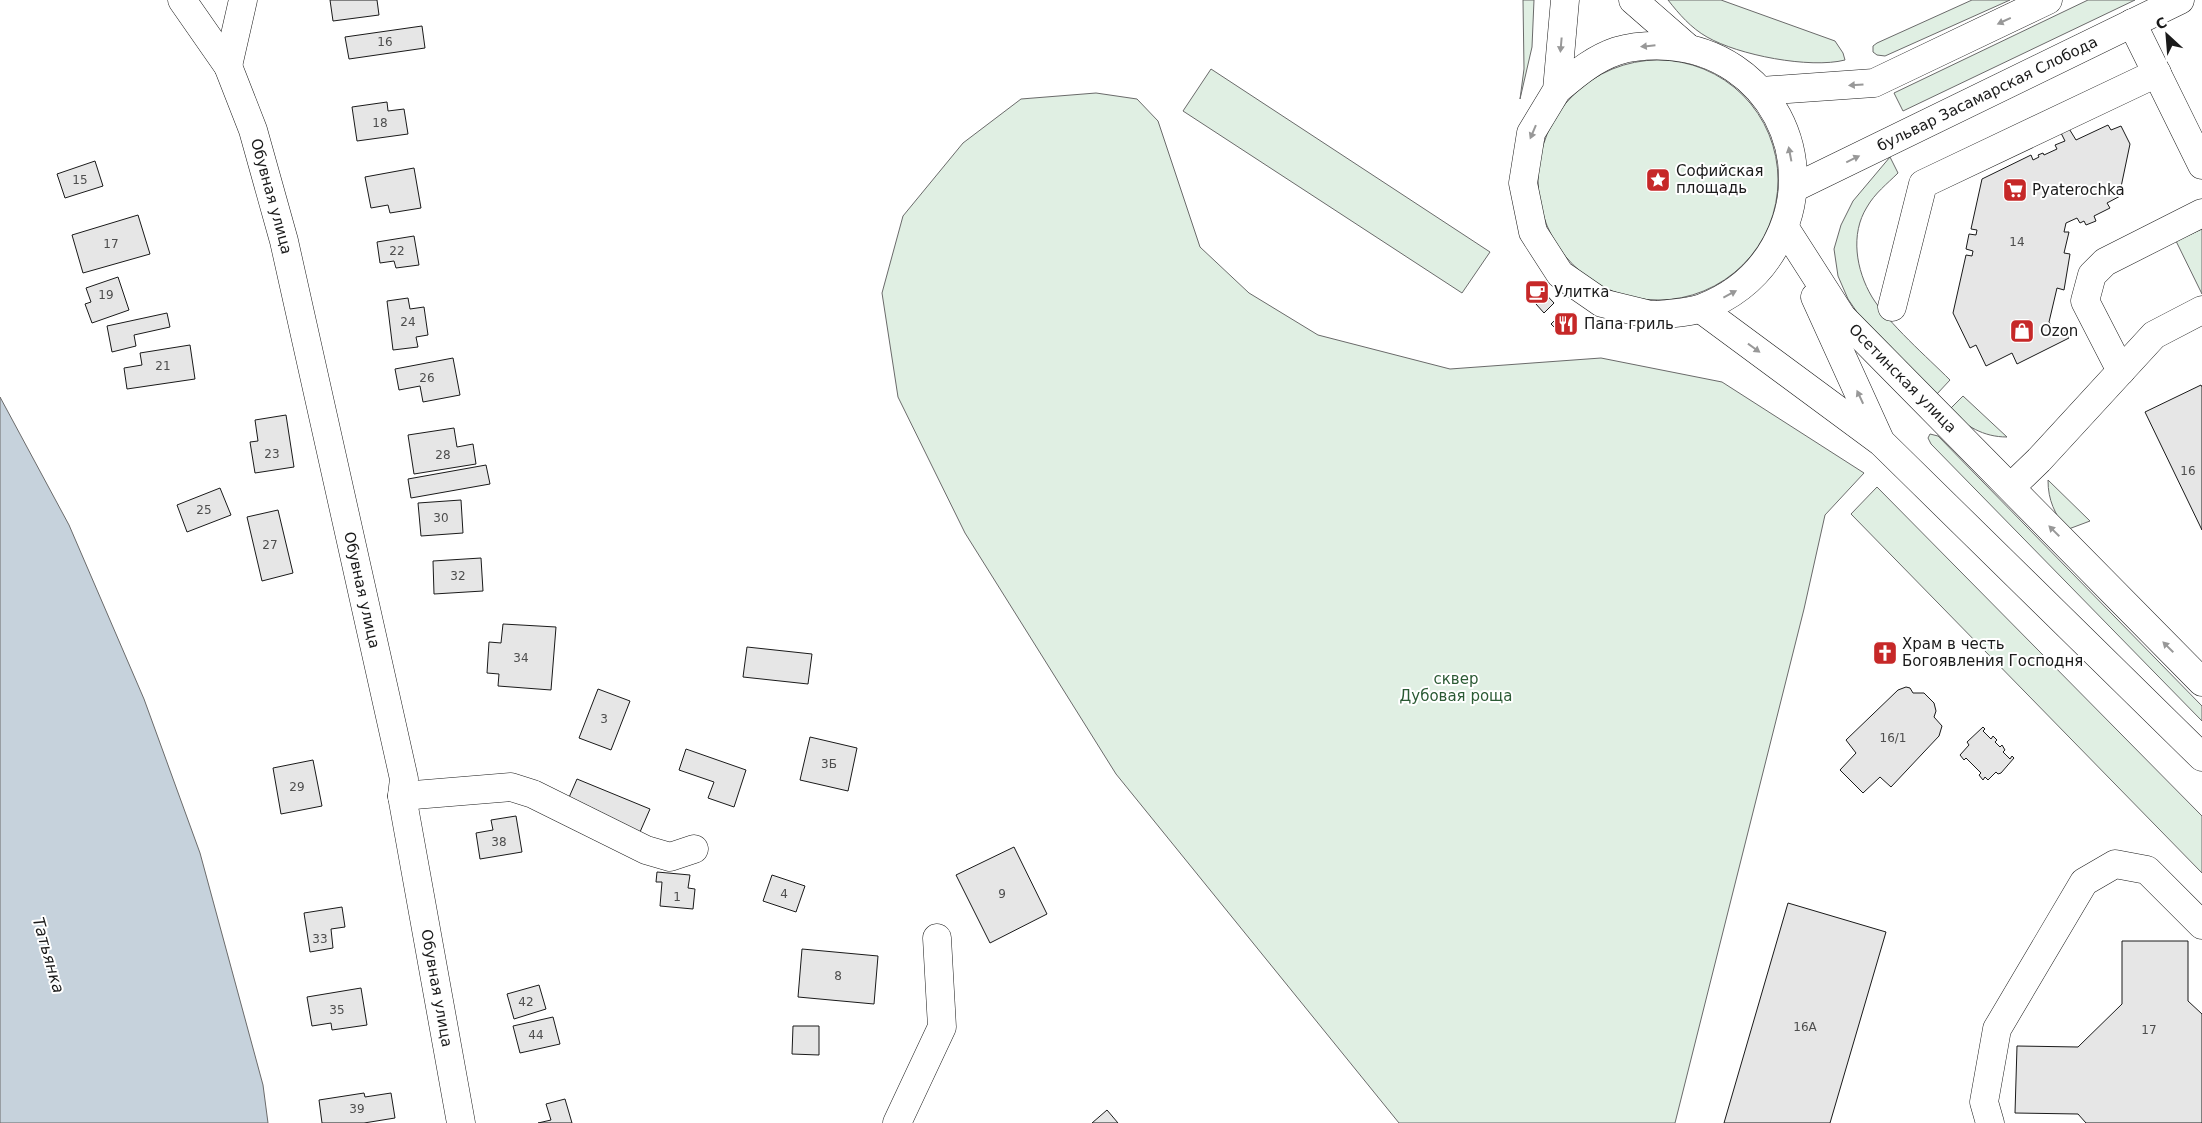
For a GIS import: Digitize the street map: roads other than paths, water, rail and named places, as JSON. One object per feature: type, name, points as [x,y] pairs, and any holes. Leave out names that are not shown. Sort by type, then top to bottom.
[{"type":"street","name":"Обувная улица","points":[[182,0],[228,66],[253,130],[284,241],[404,779],[402,796],[461,1123]]},
{"type":"street","points":[[228,66],[243,0]]},
{"type":"street","points":[[1557,90],[1565,0]]},
{"type":"street","points":[[1633,0],[1688,48]]},
{"type":"street","points":[[1761,91],[1874,83],[2048,0]]},
{"type":"street","name":"бульвар Засамарская Слобода","points":[[1794,188],[2180,0]]},
{"type":"street","points":[[2132,23],[2202,165]]},
{"type":"street","points":[[1652,45],[1688,48],[1728,63],[1761,91],[1780,120],[1783,128],[1791,153],[1794,188],[1785,228],[1766,263],[1737,291],[1701,309],[1651,316],[1602,304],[1560,274],[1533,232],[1522,183],[1531,133],[1557,90],[1584,67],[1617,51],[1652,45]]},
{"type":"street","points":[[1892,307],[1923,184],[2156,73]]},
{"type":"street","points":[[2121,371],[2085,301],[2092,275],[2105,262],[2202,213]]},
{"type":"street","name":"Осетинская улица","points":[[1785,228],[1880,442]]},
{"type":"street","name":"Осетинская улица","points":[[1785,228],[1842,317],[2202,682]]},
{"type":"street","name":"Осетинская улица","points":[[1701,309],[1880,442],[2202,757]]},
{"type":"street","points":[[2011,487],[2039,460],[2154,335],[2202,310]]},
{"type":"street","points":[[402,796],[511,787],[533,794],[646,850],[670,857],[694,849]]},
{"type":"street","points":[[1990,1123],[1984,1102],[1997,1029],[2084,882],[2115,864],[2147,870],[2202,925]]},
{"type":"street","points":[[897,1123],[942,1027],[937,938]]},
{"type":"water","name":"Татьянка","points":[[0,397],[69,525],[144,699],[200,853],[263,1085],[268,1123],[0,1123]]},
{"type":"place","name":"Софийская площадь","points":[[1658,180]]},
{"type":"place","name":"Pyaterochka","points":[[2015,190]]},
{"type":"place","name":"Улитка","points":[[1537,292]]},
{"type":"place","name":"Папа гриль","points":[[1566,324]]},
{"type":"place","name":"Ozon","points":[[2022,331]]},
{"type":"place","name":"Храм в честь Богоявления Господня","points":[[1885,653]]},
{"type":"park label","name":"сквер Дубовая роща","points":[[1456,688]]}]
